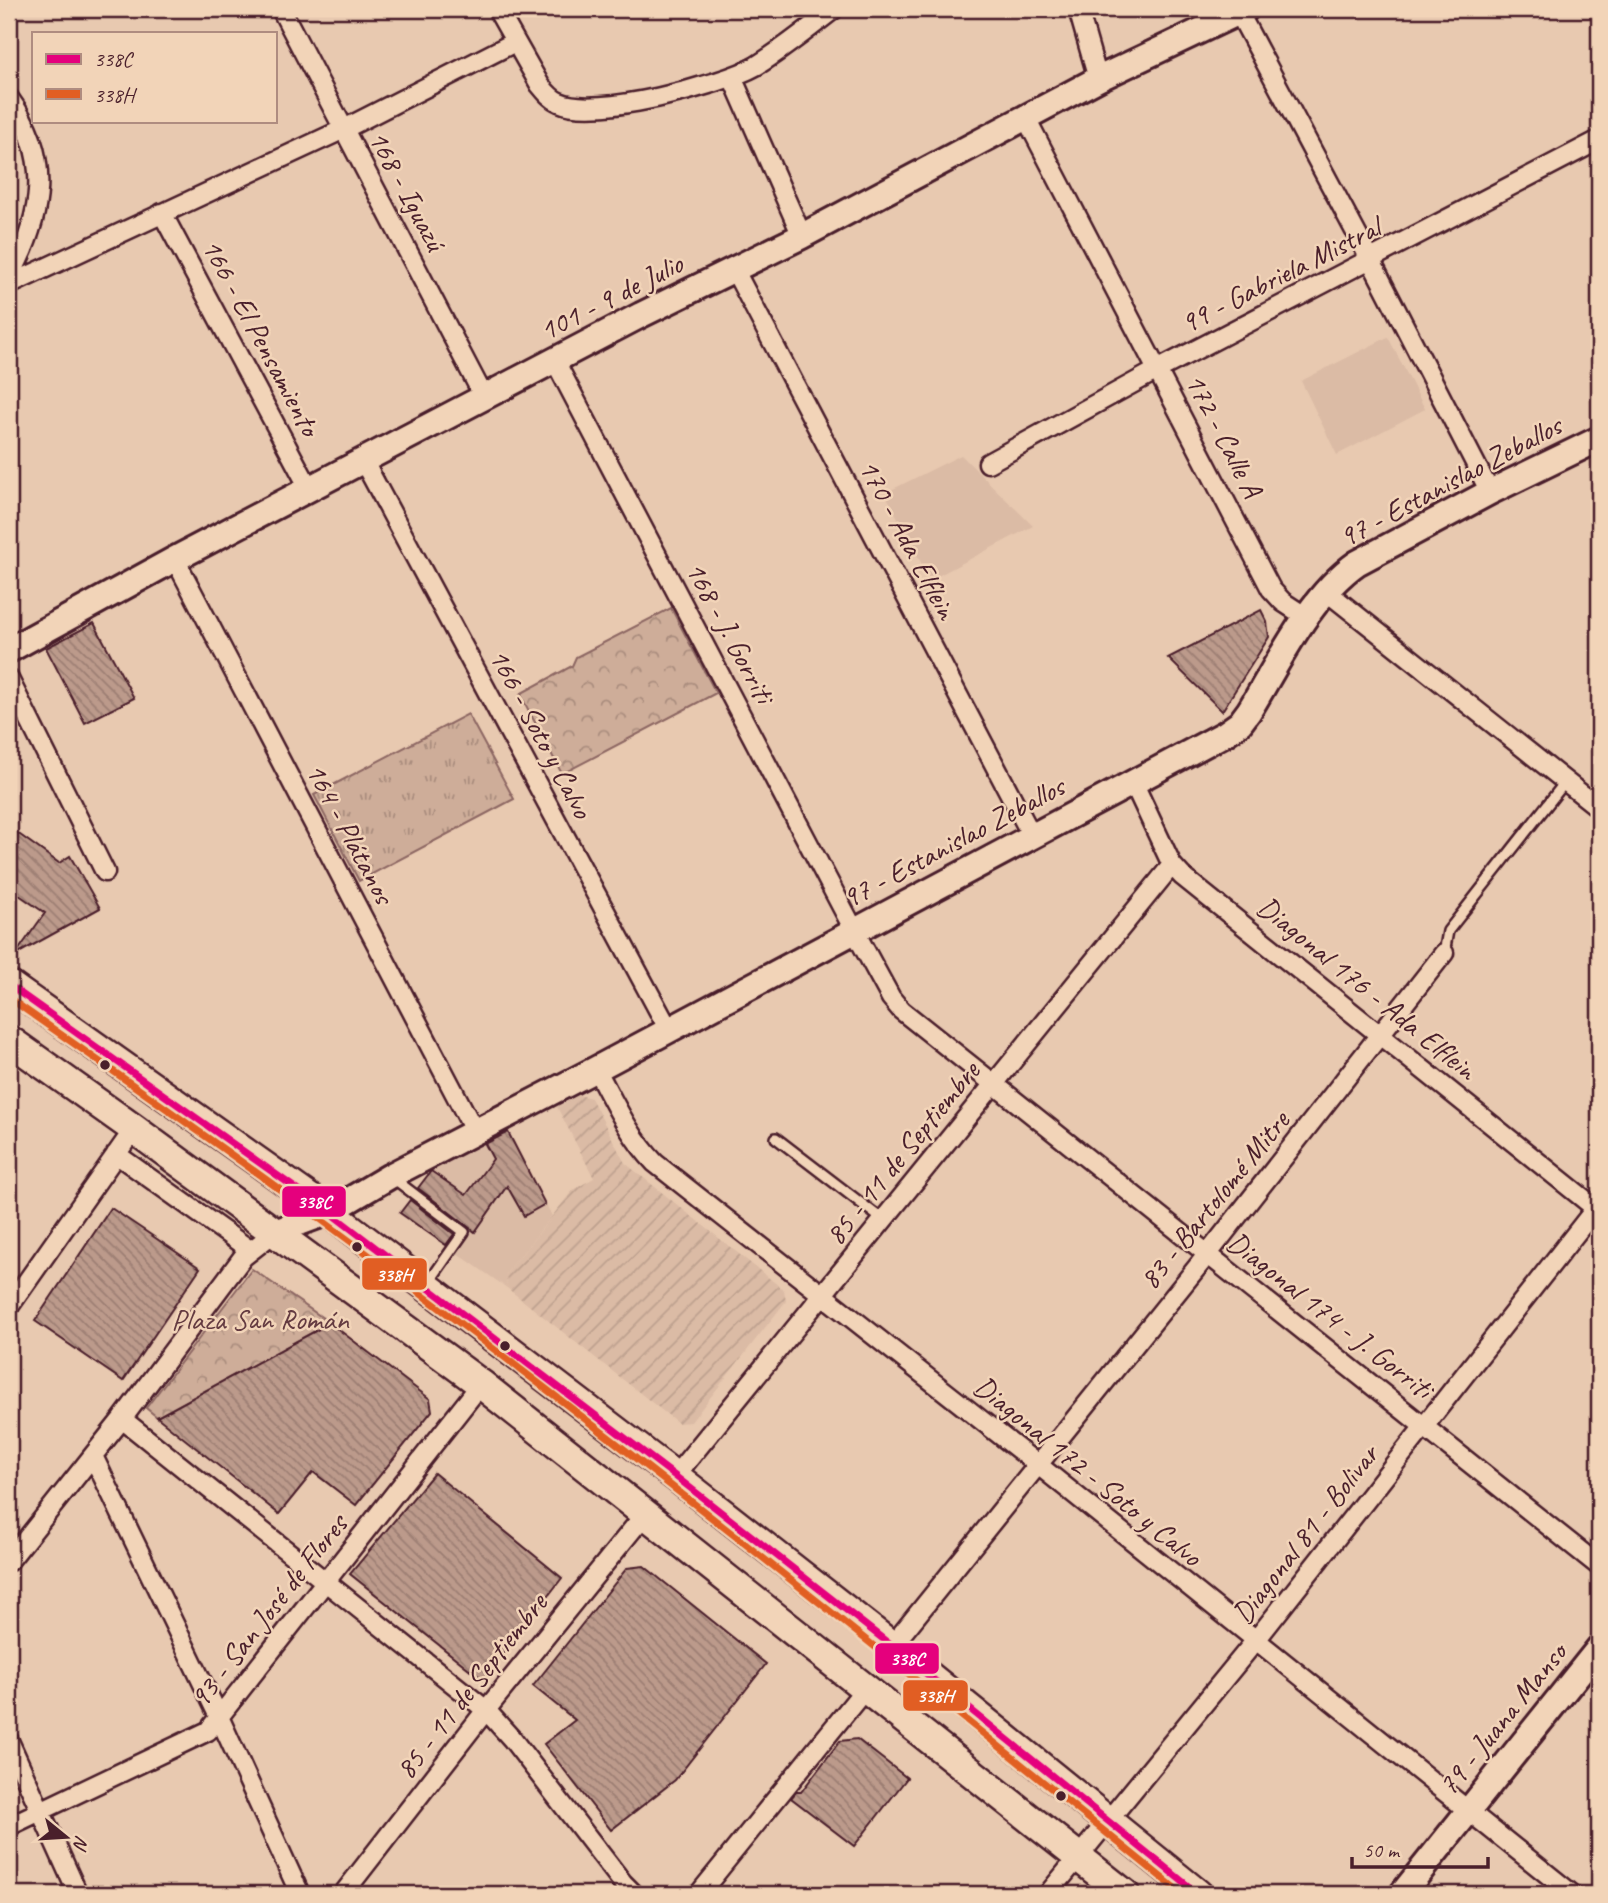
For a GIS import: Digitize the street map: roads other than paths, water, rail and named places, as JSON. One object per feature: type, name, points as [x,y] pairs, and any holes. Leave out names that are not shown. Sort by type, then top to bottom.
[{"type":"main road","points":[[9,985],[329,1212],[675,1476],[1198,1894]]},
{"type":"main road","points":[[9,1040],[481,1384],[1125,1894]]},
{"type":"street","name":"168 - Iguazú","points":[[281,9],[484,397]]},
{"type":"street","points":[[497,9],[540,85],[558,102],[568,105],[613,105],[696,88],[732,77],[757,65],[834,9]]},
{"type":"street","points":[[1078,9],[1098,79]]},
{"type":"street","points":[[1242,11],[1490,492]]},
{"type":"street","name":"101 - 9 de Julio","points":[[9,650],[174,559],[641,315],[802,236],[1098,79],[1242,11]]},
{"type":"street","points":[[9,285],[344,129],[515,42]]},
{"type":"street","points":[[732,77],[802,236]]},
{"type":"street","points":[[9,98],[29,131],[38,161],[39,180],[37,206],[26,247],[9,278]]},
{"type":"street","name":"172 - Calle A","points":[[1026,118],[1159,369],[1271,589],[1283,602],[1307,617]]},
{"type":"street","name":"99 - Gabriela Mistral","points":[[988,463],[1159,369],[1599,140]]},
{"type":"street","name":"166 - El Pensamiento","points":[[162,213],[309,488]]},
{"type":"street","name":"170 - Ada Elflein","points":[[734,269],[1032,836]]},
{"type":"street","name":"168 - J. Gorriti","points":[[555,361],[854,930]]},
{"type":"street","name":"97 - Estanislao Zeballos","points":[[275,1232],[329,1212],[390,1176],[1226,733],[1240,723],[1307,617],[1344,572],[1490,492],[1599,439]]},
{"type":"street","name":"166 - Soto y Calvo","points":[[364,461],[669,1030]]},
{"type":"street","name":"164 - Plátanos","points":[[174,559],[475,1132]]},
{"type":"street","points":[[1326,591],[1599,808]]},
{"type":"street","points":[[9,679],[105,872]]},
{"type":"street","name":"Diagonal 176 - Ada Elflein","points":[[1133,782],[1172,865],[1182,876],[1598,1208]]},
{"type":"street","name":"85 - 11 de Septiembre","points":[[675,1476],[1172,865]]},
{"type":"street","name":"Diagonal 174 - J. Gorriti","points":[[854,930],[891,998],[901,1010],[1599,1566]]},
{"type":"street","name":"83 - Bartolomé Mitre","points":[[891,1646],[1207,1255],[1444,953]]},
{"type":"street","name":"Diagonal 172 - Soto y Calvo","points":[[596,1069],[629,1131],[640,1148],[655,1163],[1037,1464],[1572,1894]]},
{"type":"street","points":[[9,1307],[134,1129]]},
{"type":"street","points":[[116,1154],[250,1250]]},
{"type":"street","name":"Diagonal 81 - Bolivar","points":[[1048,1894],[1256,1640],[1598,1208]]},
{"type":"street","points":[[9,1561],[122,1419],[250,1250],[275,1232]]},
{"type":"street","name":"93 - San José de Flores","points":[[9,1826],[208,1731],[481,1384]]},
{"type":"street","points":[[122,1419],[486,1710],[634,1894]]},
{"type":"street","points":[[93,1456],[220,1719],[300,1894]]},
{"type":"street","name":"85 - 11 de Septiembre","points":[[343,1894],[486,1710],[645,1514]]},
{"type":"street","name":"79 - Juana Manso","points":[[1402,1894],[1599,1648]]},
{"type":"street","points":[[699,1894],[865,1689]]},
{"type":"street","points":[[9,1741],[78,1894]]},
{"type":"lane","name":"83 - Bartolomé Mitre","points":[[1444,953],[1448,931],[1566,781]]},
{"type":"lane","points":[[776,1138],[883,1220]]},
{"type":"lane","points":[[390,1176],[464,1232],[426,1287]]},
{"type":"park label","name":"Plaza San Román","points":[[260,1319]]}]
